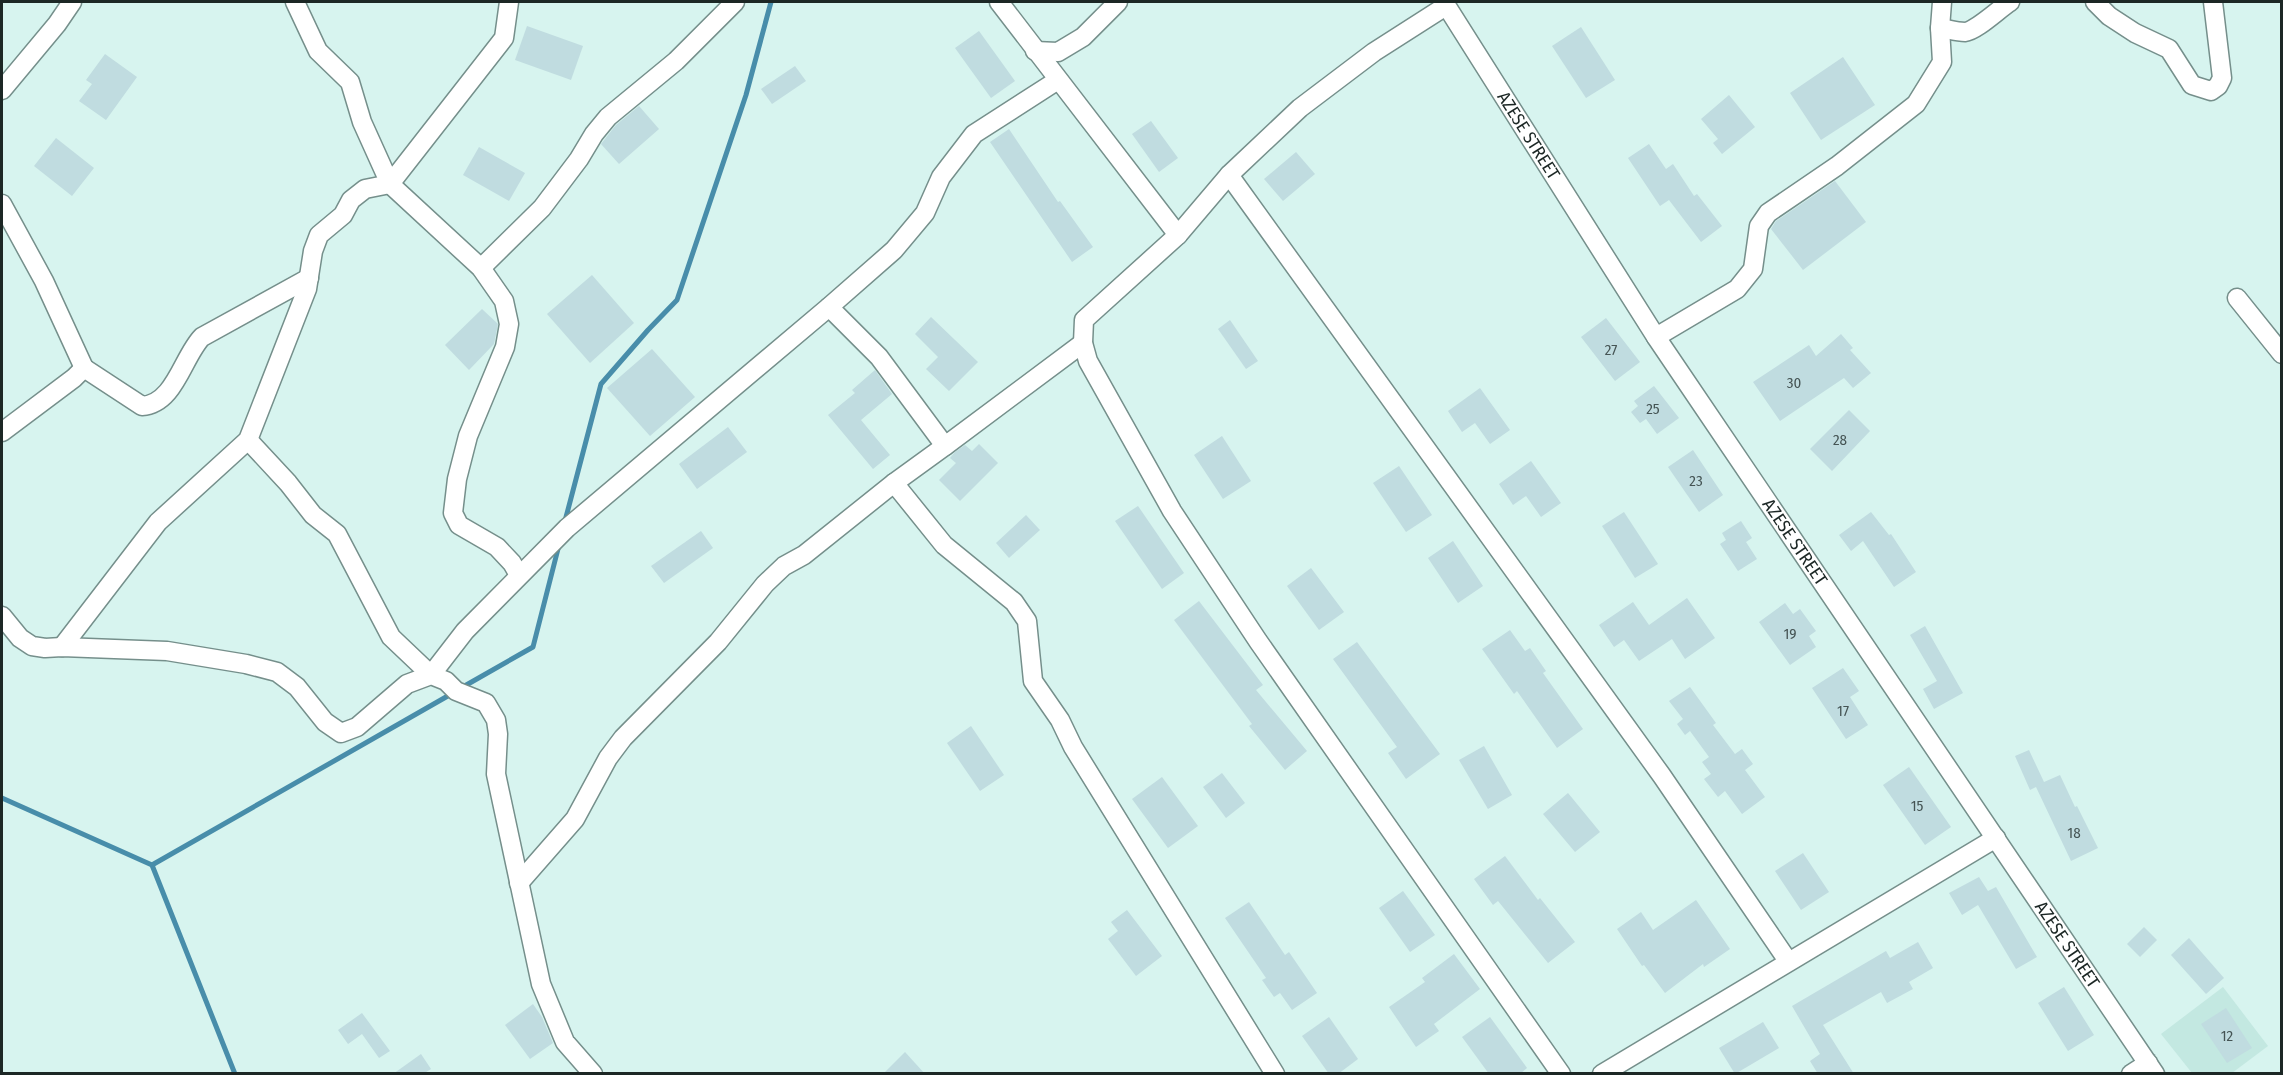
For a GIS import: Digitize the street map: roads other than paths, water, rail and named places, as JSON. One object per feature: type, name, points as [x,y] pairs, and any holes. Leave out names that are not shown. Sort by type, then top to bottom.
[{"type":"street","points":[[2,90],[57,24],[72,2]]},
{"type":"street","points":[[295,2],[318,51],[350,82],[362,122],[390,184],[480,268],[504,301],[509,324],[505,347],[468,436],[457,479],[453,513],[459,525],[497,547],[512,563],[519,575]]},
{"type":"street","points":[[62,647],[158,522],[248,440],[307,289],[313,251],[319,235],[343,215],[351,200],[358,194],[365,189],[390,184],[504,38],[509,2]]},
{"type":"street","points":[[480,268],[542,208],[608,117],[676,61],[735,2]]},
{"type":"street","points":[[999,2],[1178,235]]},
{"type":"street","points":[[1035,51],[1058,52],[1083,37],[1119,2]]},
{"type":"street","points":[[1656,337],[1737,289],[1753,269],[1759,226],[1768,213],[1837,166],[1916,104],[1942,62],[1940,28],[1942,2]]},
{"type":"street","points":[[1940,28],[1965,32],[1978,27],[2010,2]]},
{"type":"street","points":[[2095,2],[2109,16],[2135,33],[2169,49],[2192,85],[2211,91],[2218,86],[2222,78],[2213,2]]},
{"type":"street","points":[[1445,4],[1374,52],[1300,108],[1229,175],[1178,235],[1084,320],[1083,344],[1088,361],[1172,511],[1258,641],[1561,1074]]},
{"type":"street","name":"AZESE STREET","points":[[1445,4],[1656,337],[2152,1068]]},
{"type":"street","points":[[2,616],[20,638],[32,646],[167,651],[277,672],[297,687],[325,722],[341,733],[357,727],[407,684],[431,675],[465,631],[567,528],[894,250],[925,213],[941,177],[974,134],[1058,80]]},
{"type":"street","points":[[1229,175],[1662,776],[1788,961]]},
{"type":"street","points":[[2,204],[44,281],[84,368],[142,406],[148,406],[169,391],[181,373],[193,346],[202,337],[309,278]]},
{"type":"street","points":[[2236,298],[2282,354]]},
{"type":"street","points":[[829,307],[879,357],[945,446]]},
{"type":"street","points":[[519,884],[575,819],[608,758],[623,738],[718,642],[765,584],[784,566],[804,555],[894,483],[1083,344]]},
{"type":"street","points":[[2,432],[84,368]]},
{"type":"street","points":[[248,440],[288,483],[313,515],[337,534],[391,637],[431,675],[447,681],[456,691],[486,703],[495,720],[498,735],[496,774],[541,984],[565,1042],[593,1074]]},
{"type":"street","points":[[894,483],[944,545],[1014,602],[1028,621],[1033,681],[1060,720],[1073,747],[1275,1074]]},
{"type":"street","points":[[1602,1074],[1996,838]]},
{"type":"street","points":[[2131,1074],[2152,1068]]},
{"type":"waterway","points":[[565,521],[601,384],[677,300],[746,95],[771,2]]},
{"type":"waterway","points":[[461,688],[533,647],[559,545]]},
{"type":"waterway","points":[[152,865],[453,693]]},
{"type":"waterway","points":[[2,798],[152,865],[235,1074]]}]
